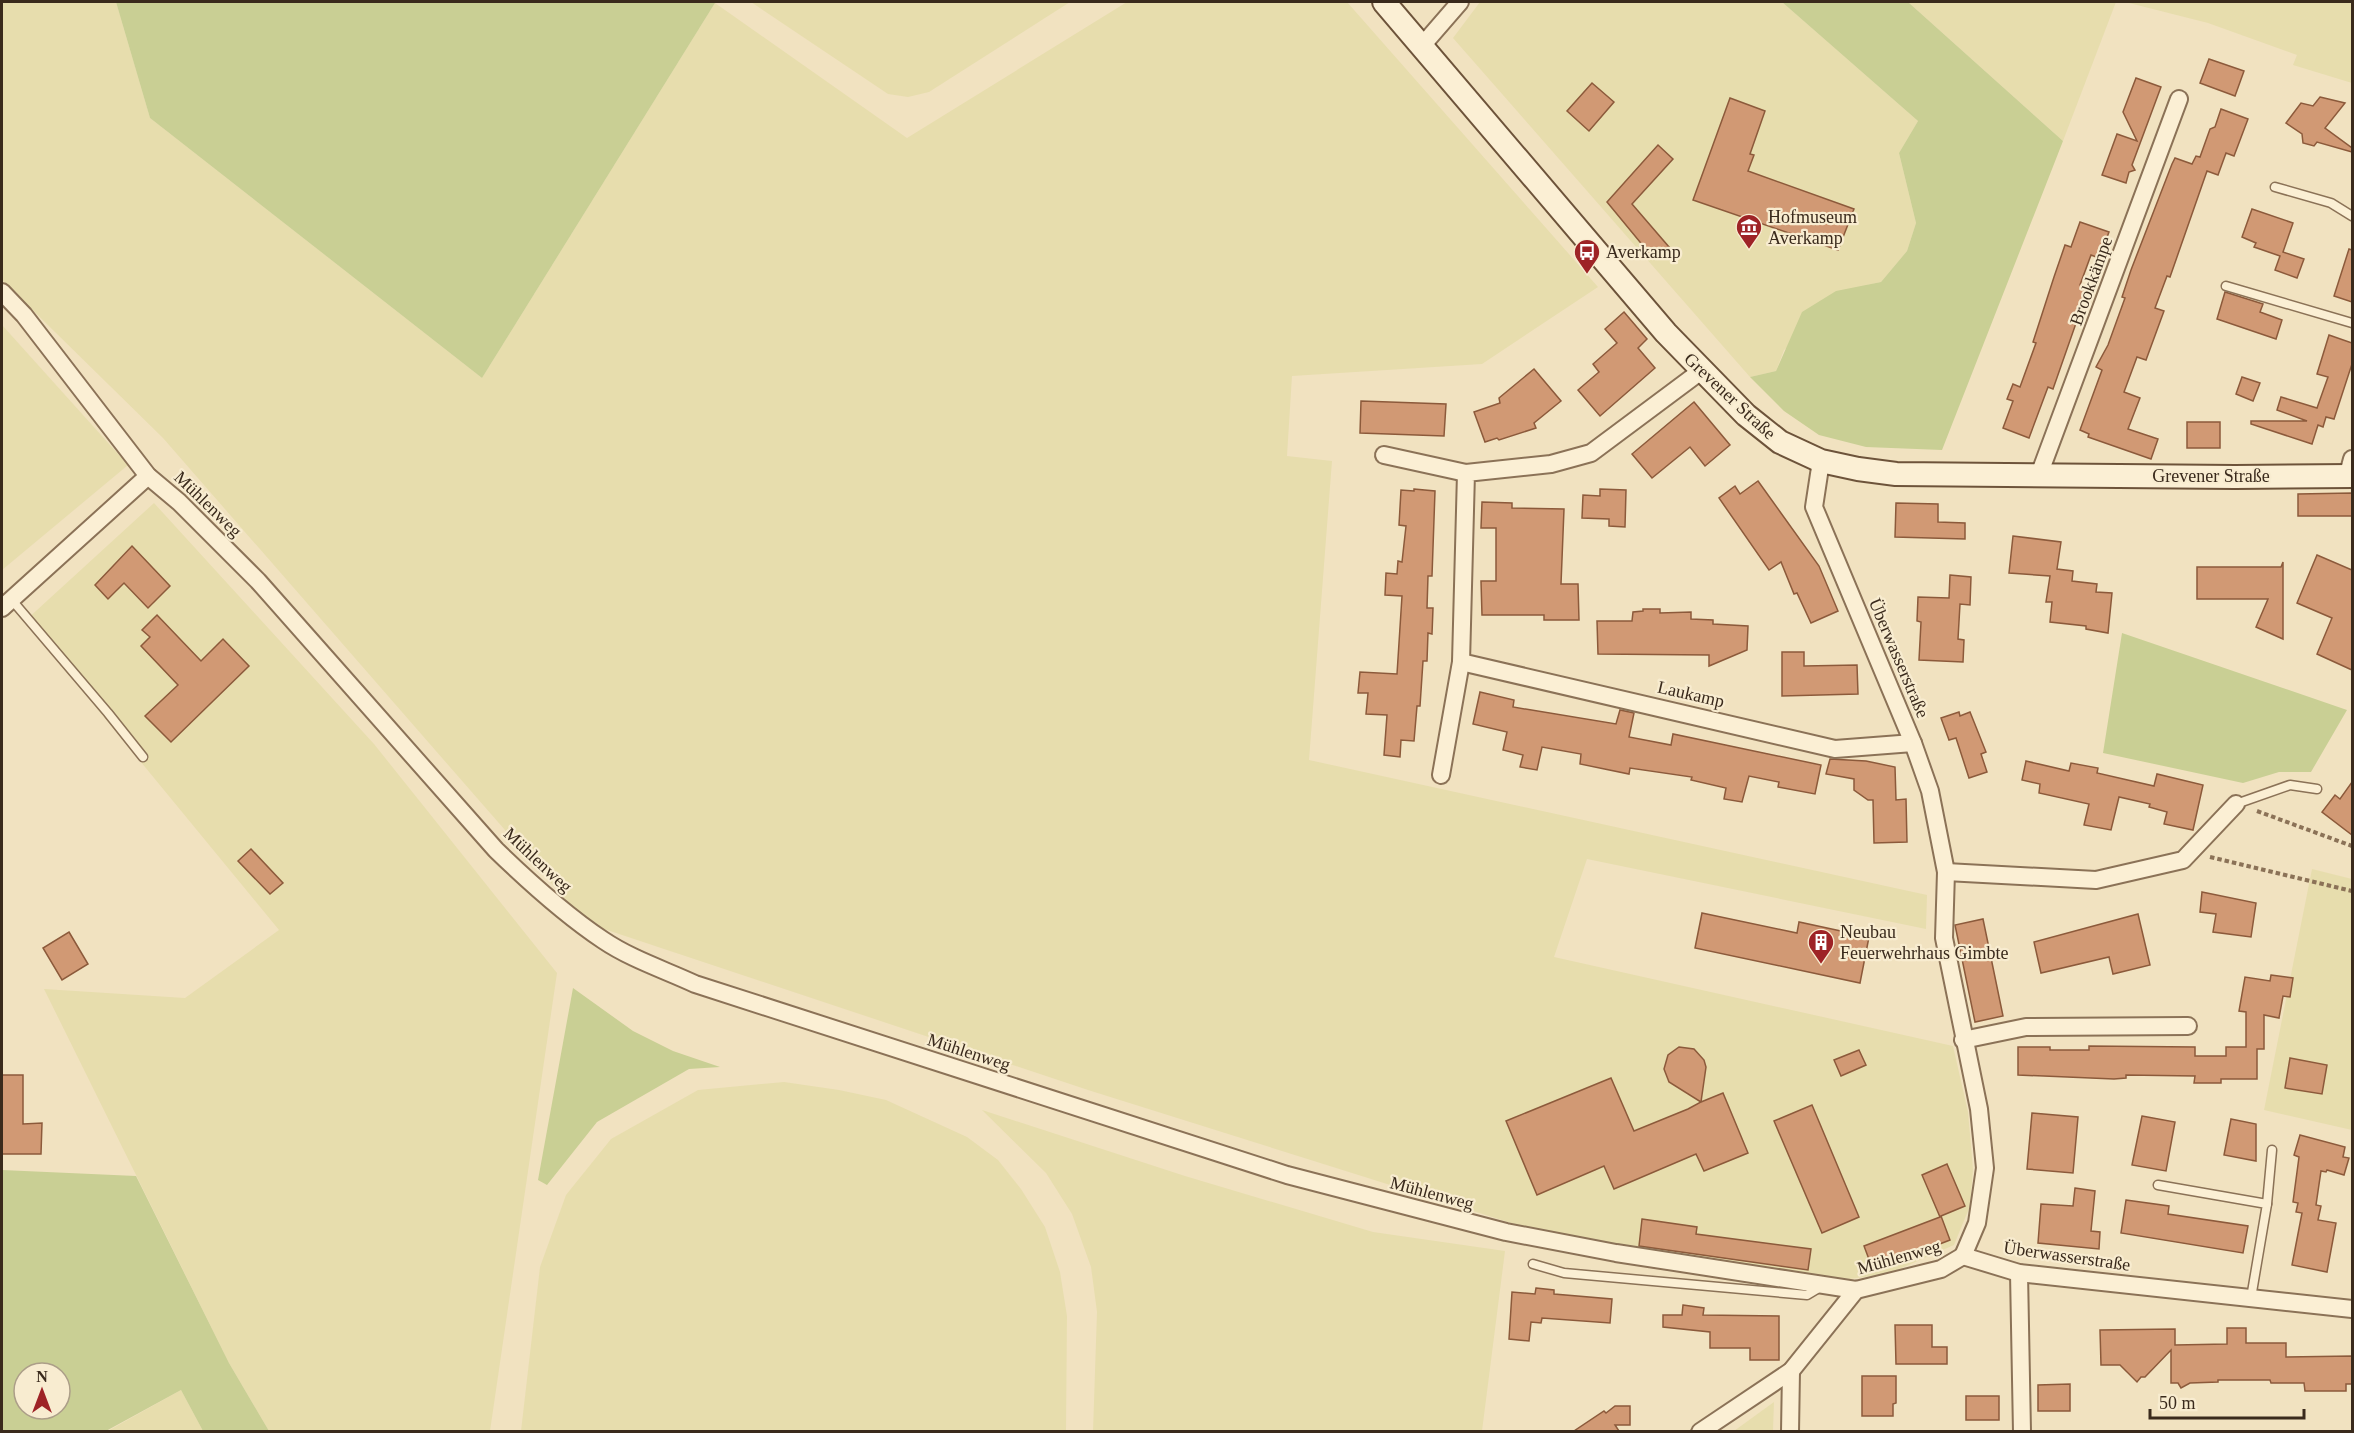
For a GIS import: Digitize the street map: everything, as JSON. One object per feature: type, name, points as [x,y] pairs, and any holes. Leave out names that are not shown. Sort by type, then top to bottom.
[{"type":"street","name":"Grevener Straße","points":[[1384,2],[1600,258],[1701,371],[1746,415],[1780,442],[1821,461],[1858,470],[1896,474],[2235,477],[2351,470]]},
{"type":"street","points":[[1421,47],[1460,2]]},
{"type":"street","name":"Brookkämpe","points":[[2039,475],[2179,99]]},
{"type":"street","name":"Mühlenweg","points":[[2,292],[24,315],[148,476],[179,502],[258,580],[496,850],[538,891],[604,941],[639,959],[695,984],[1287,1174],[1506,1232],[1616,1253],[1856,1290],[1941,1269],[1963,1256]]},
{"type":"street","points":[[1384,455],[1466,473],[1551,464],[1591,453],[1701,371]]},
{"type":"street","name":"Überwasserstraße","points":[[1821,461],[1814,507],[1913,743],[1930,791],[1946,872],[1944,938],[1963,1040],[1979,1109],[1985,1168],[1977,1223],[1963,1256],[2019,1273],[2352,1309]]},
{"type":"street","points":[[1441,775],[1461,662],[1466,473]]},
{"type":"street","name":"Mühlenweg","points":[[6,603],[148,476]]},
{"type":"street","name":"Laukamp","points":[[1461,662],[1835,749],[1913,743]]},
{"type":"street","points":[[1946,872],[2096,880],[2183,860],[2236,804]]},
{"type":"street","points":[[1963,1040],[2026,1028],[2188,1026]]},
{"type":"street","points":[[2019,1273],[2022,1431]]},
{"type":"street","points":[[1700,1431],[1791,1371],[1856,1290]]},
{"type":"street","points":[[1790,1431],[1791,1371]]},
{"type":"lane","points":[[2275,187],[2331,203],[2352,216]]},
{"type":"lane","points":[[2226,286],[2352,324]]},
{"type":"lane","points":[[6,603],[108,713],[143,757]]},
{"type":"lane","points":[[2236,804],[2289,785],[2317,789]]},
{"type":"lane","points":[[2251,1298],[2267,1204],[2272,1150]]},
{"type":"lane","points":[[2158,1185],[2267,1204]]},
{"type":"lane","points":[[1533,1264],[1564,1273],[1807,1295],[1825,1284]]},
{"type":"path","points":[[2236,804],[2352,846]]},
{"type":"path","points":[[2189,854],[2219,858],[2352,891]]},
{"type":"shaded area","points":[[2,2],[116,2],[150,118],[482,378],[715,3],[907,138],[1127,2],[1347,2],[1598,287],[1482,364],[1292,376],[1287,456],[1332,461],[1309,760],[1927,895],[1926,929],[1587,859],[1554,957],[1953,1046],[1968,1112],[1973,1169],[1970,1206],[1954,1245],[1888,1274],[1849,1279],[1631,1251],[1524,1227],[1088,1090],[586,923],[163,438],[2,280]]},
{"type":"shaded area","points":[[751,2],[1070,2],[929,92],[908,97],[888,94]]},
{"type":"shaded area","name":"Averkamp","points":[[1480,2],[1782,2],[1918,121],[1899,153],[1916,223],[1907,251],[1881,282],[1867,285],[1784,350],[1776,371],[1750,377],[1453,38]]},
{"type":"shaded area","points":[[1908,2],[2116,2],[2063,141]]},
{"type":"shaded area","points":[[2125,2],[2352,2],[2352,83],[2293,65],[2297,55],[2208,23]]},
{"type":"shaded area","points":[[2,325],[128,465],[2,570]]},
{"type":"shaded area","points":[[154,503],[374,744],[557,973],[490,1431],[269,1431],[229,1363],[44,989],[185,998],[279,930],[25,621]]},
{"type":"shaded area","points":[[2312,869],[2352,879],[2352,1130],[2264,1110]]},
{"type":"shaded area","points":[[784,1082],[886,1100],[967,1137],[998,1160],[1021,1189],[1045,1227],[1060,1272],[1067,1316],[1066,1431],[521,1431],[540,1267],[566,1195],[611,1139],[698,1090]]},
{"type":"shaded area","points":[[982,1110],[1185,1176],[1373,1232],[1505,1251],[1482,1431],[1093,1431],[1097,1312],[1091,1267],[1072,1214],[1046,1173]]},
{"type":"shaded area","points":[[181,1390],[203,1431],[106,1432]]},
{"type":"shaded area","points":[[1774,1402],[1773,1431],[1734,1431]]},
{"type":"green space","points":[[116,2],[715,3],[482,378],[150,118]]},
{"type":"green space","points":[[1782,2],[1908,2],[2063,141],[1942,450],[1866,447],[1819,435],[1784,411],[1750,377],[1776,371],[1802,312],[1836,291],[1881,282],[1907,251],[1916,223],[1899,153],[1918,121]]},
{"type":"green space","points":[[2122,633],[2347,710],[2311,772],[2279,772],[2243,783],[2103,753]]},
{"type":"green space","points":[[573,988],[633,1031],[673,1051],[720,1067],[689,1069],[597,1122],[547,1185],[538,1180]]},
{"type":"green space","points":[[2,1170],[136,1176],[229,1363],[269,1431],[203,1431],[181,1390],[106,1431],[2,1431]]},
{"type":"building","points":[[2209,59],[2244,71],[2235,96],[2200,83]]},
{"type":"building","points":[[2136,78],[2161,87],[2132,165],[2135,170],[2129,172],[2126,183],[2102,175],[2117,134],[2137,141],[2123,112]]},
{"type":"building","points":[[1592,83],[1614,102],[1589,131],[1567,111]]},
{"type":"building","points":[[2320,97],[2345,103],[2325,128],[2352,148],[2352,152],[2317,142],[2314,146],[2303,143],[2302,134],[2286,123],[2301,103],[2313,106]]},
{"type":"building","points":[[1730,98],[1765,111],[1750,154],[1754,155],[1748,171],[1854,209],[1838,250],[1693,200]]},
{"type":"building","points":[[2221,109],[2248,119],[2234,156],[2226,153],[2218,175],[2207,171],[2170,277],[2167,276],[2155,308],[2164,311],[2146,360],[2137,357],[2124,392],[2140,398],[2128,429],[2158,439],[2151,459],[2088,437],[2089,434],[2080,430],[2102,370],[2096,367],[2108,345],[2125,298],[2122,297],[2131,270],[2172,164],[2175,158],[2192,164],[2196,156],[2200,157],[2210,129],[2215,127]]},
{"type":"building","points":[[1658,145],[1673,159],[1632,204],[1669,247],[1654,259],[1607,202]]},
{"type":"building","points":[[2252,209],[2293,223],[2283,252],[2304,259],[2297,278],[2275,270],[2280,256],[2254,247],[2256,243],[2242,237]]},
{"type":"building","points":[[2080,222],[2109,232],[2099,258],[2091,255],[2080,285],[2088,289],[2053,389],[2048,387],[2029,438],[2003,428],[2013,401],[2007,399],[2013,384],[2020,387],[2036,343],[2033,342],[2065,245],[2071,247]]},
{"type":"building","points":[[2349,249],[2352,250],[2352,302],[2334,296]]},
{"type":"building","points":[[2225,292],[2263,304],[2260,312],[2282,320],[2276,339],[2217,319]]},
{"type":"building","points":[[1624,312],[1647,339],[1638,348],[1655,368],[1600,416],[1578,390],[1599,372],[1593,364],[1617,343],[1605,329]]},
{"type":"building","points":[[2329,335],[2352,343],[2352,364],[2334,419],[2326,417],[2323,427],[2318,425],[2312,444],[2251,424],[2251,421],[2307,421],[2277,410],[2281,397],[2317,408],[2328,377],[2317,374]]},
{"type":"building","points":[[1534,369],[1561,401],[1534,423],[1536,428],[1485,442],[1474,412],[1500,403],[1499,398]]},
{"type":"building","points":[[2242,377],[2260,383],[2253,401],[2236,394]]},
{"type":"building","points":[[1361,401],[1446,404],[1444,436],[1360,433]]},
{"type":"building","points":[[1694,402],[1730,445],[1705,466],[1690,447],[1652,478],[1632,454]]},
{"type":"building","points":[[2187,422],[2220,422],[2220,448],[2187,448]]},
{"type":"building","points":[[1758,481],[1819,566],[1838,611],[1811,623],[1797,593],[1794,594],[1781,562],[1769,570],[1719,498],[1735,486],[1740,494]]},
{"type":"building","points":[[1414,489],[1435,491],[1432,576],[1428,576],[1427,608],[1433,608],[1432,634],[1428,633],[1427,661],[1423,661],[1420,706],[1417,706],[1414,741],[1401,740],[1400,757],[1384,755],[1387,715],[1366,714],[1368,693],[1358,693],[1360,672],[1397,674],[1402,596],[1385,595],[1386,573],[1397,574],[1398,561],[1402,562],[1406,526],[1399,525],[1401,490],[1414,491]]},
{"type":"building","points":[[1600,489],[1626,490],[1625,527],[1609,526],[1609,519],[1582,518],[1583,495],[1600,496]]},
{"type":"building","points":[[2352,493],[2352,516],[2298,516],[2298,494]]},
{"type":"building","points":[[1482,502],[1512,503],[1512,508],[1564,509],[1561,584],[1578,584],[1579,620],[1544,620],[1544,615],[1482,615],[1481,581],[1496,581],[1496,528],[1481,528]]},
{"type":"building","points":[[1896,503],[1938,504],[1938,522],[1965,523],[1965,539],[1895,537]]},
{"type":"building","points":[[2013,536],[2061,542],[2057,569],[2073,571],[2072,581],[2097,584],[2096,592],[2112,593],[2108,633],[2086,629],[2086,626],[2050,622],[2052,602],[2046,602],[2050,576],[2009,573]]},
{"type":"building","points":[[132,546],[170,586],[148,608],[124,583],[108,599],[95,585]]},
{"type":"building","points":[[2317,555],[2352,570],[2352,670],[2317,654],[2332,618],[2297,603]]},
{"type":"building","points":[[2283,562],[2283,639],[2256,627],[2268,599],[2197,599],[2197,567],[2281,567]]},
{"type":"building","points":[[1950,575],[1971,577],[1970,605],[1960,604],[1958,639],[1964,640],[1963,662],[1919,660],[1921,622],[1917,621],[1918,597],[1949,598]]},
{"type":"building","points":[[1643,609],[1660,609],[1660,613],[1691,612],[1691,619],[1713,620],[1713,624],[1748,626],[1747,650],[1709,666],[1709,655],[1598,654],[1597,621],[1632,621],[1633,612],[1643,611]]},
{"type":"building","points":[[157,615],[201,661],[223,639],[249,666],[171,742],[145,716],[178,685],[141,646],[150,637],[142,630]]},
{"type":"building","points":[[1782,652],[1804,652],[1804,666],[1857,665],[1858,694],[1782,696]]},
{"type":"building","points":[[1480,692],[1514,700],[1513,707],[1616,724],[1620,710],[1634,713],[1629,737],[1671,745],[1673,734],[1821,765],[1815,794],[1778,787],[1779,782],[1749,776],[1742,802],[1724,799],[1726,788],[1691,780],[1692,777],[1630,768],[1629,774],[1580,764],[1581,754],[1542,747],[1537,770],[1520,767],[1523,755],[1503,750],[1507,732],[1473,724]]},
{"type":"building","points":[[1959,712],[1960,716],[1970,712],[1986,752],[1981,754],[1987,772],[1969,778],[1956,738],[1949,740],[1941,718]]},
{"type":"building","points":[[1830,759],[1866,761],[1895,767],[1896,800],[1906,799],[1907,842],[1874,843],[1873,800],[1868,800],[1854,790],[1854,779],[1826,774]]},
{"type":"building","points":[[2026,761],[2069,771],[2071,763],[2098,768],[2097,773],[2154,786],[2157,774],[2203,785],[2193,830],[2164,824],[2167,812],[2149,807],[2150,804],[2119,797],[2111,830],[2084,825],[2089,804],[2039,793],[2040,784],[2022,780]]},
{"type":"building","points":[[2352,782],[2352,835],[2322,812],[2335,795],[2340,799]]},
{"type":"building","points":[[251,849],[283,883],[270,894],[238,861]]},
{"type":"building","points":[[2202,892],[2256,903],[2251,937],[2213,932],[2216,914],[2200,912]]},
{"type":"building","name":"Neubau Feuerwehrhaus Gimbte","points":[[1702,913],[1797,933],[1799,922],[1869,937],[1860,983],[1695,948]]},
{"type":"building","points":[[2138,914],[2150,965],[2113,974],[2109,957],[2041,973],[2034,942]]},
{"type":"building","points":[[1983,919],[2003,1016],[1975,1022],[1955,925]]},
{"type":"building","points":[[69,932],[88,964],[62,980],[43,948]]},
{"type":"building","points":[[2271,975],[2293,978],[2290,997],[2283,996],[2279,1018],[2264,1015],[2264,1049],[2257,1049],[2257,1079],[2221,1079],[2221,1083],[2194,1083],[2195,1076],[2126,1075],[2126,1078],[2114,1079],[2018,1075],[2018,1047],[2089,1050],[2089,1046],[2195,1047],[2195,1056],[2226,1056],[2226,1047],[2246,1047],[2246,1012],[2239,1011],[2245,977],[2270,981]]},
{"type":"building","points":[[1679,1047],[1694,1049],[1704,1060],[1706,1067],[1701,1102],[1669,1082],[1664,1069],[1668,1055]]},
{"type":"building","points":[[1859,1050],[1866,1065],[1841,1076],[1834,1060]]},
{"type":"building","points":[[2290,1058],[2327,1065],[2322,1094],[2285,1088]]},
{"type":"building","points":[[2,1075],[23,1075],[23,1124],[42,1123],[41,1154],[2,1154]]},
{"type":"building","points":[[1611,1078],[1634,1131],[1723,1093],[1748,1153],[1704,1171],[1696,1154],[1614,1189],[1604,1166],[1537,1195],[1506,1121]]},
{"type":"building","points":[[1812,1105],[1859,1217],[1822,1233],[1774,1121]]},
{"type":"building","points":[[2032,1113],[2078,1117],[2073,1173],[2027,1169]]},
{"type":"building","points":[[2142,1116],[2175,1122],[2166,1171],[2132,1165]]},
{"type":"building","points":[[2231,1119],[2256,1124],[2256,1161],[2224,1155]]},
{"type":"building","points":[[2300,1135],[2345,1147],[2343,1157],[2349,1158],[2344,1175],[2327,1170],[2326,1172],[2321,1171],[2316,1205],[2321,1206],[2318,1220],[2336,1223],[2327,1272],[2292,1265],[2302,1213],[2296,1212],[2298,1203],[2293,1202],[2299,1157],[2294,1155]]},
{"type":"building","points":[[1947,1164],[1965,1206],[1941,1216],[1950,1240],[1873,1270],[1864,1246],[1940,1217],[1922,1175]]},
{"type":"building","points":[[2075,1188],[2095,1191],[2091,1231],[2100,1232],[2099,1249],[2038,1243],[2041,1204],[2073,1206]]},
{"type":"building","points":[[2126,1200],[2169,1206],[2168,1214],[2248,1226],[2243,1253],[2121,1233]]},
{"type":"building","points":[[1642,1219],[1697,1227],[1696,1234],[1811,1249],[1808,1270],[1639,1246]]},
{"type":"building","points":[[1536,1288],[1554,1290],[1554,1294],[1612,1299],[1610,1323],[1542,1318],[1541,1323],[1531,1322],[1529,1341],[1509,1339],[1512,1292],[1535,1294]]},
{"type":"building","points":[[1683,1305],[1704,1308],[1703,1315],[1779,1316],[1779,1360],[1750,1360],[1750,1348],[1710,1348],[1710,1332],[1663,1327],[1663,1315],[1682,1315]]},
{"type":"building","points":[[1895,1325],[1932,1325],[1932,1347],[1947,1347],[1947,1364],[1896,1364]]},
{"type":"building","points":[[2227,1328],[2246,1328],[2246,1343],[2286,1343],[2286,1357],[2352,1356],[2352,1384],[2346,1384],[2346,1391],[2305,1391],[2304,1383],[2271,1383],[2270,1380],[2218,1380],[2218,1382],[2190,1383],[2181,1388],[2178,1383],[2171,1383],[2171,1350],[2145,1377],[2141,1377],[2137,1382],[2120,1365],[2101,1365],[2100,1330],[2175,1329],[2175,1345],[2227,1344]]},
{"type":"building","points":[[1862,1376],[1896,1376],[1896,1403],[1893,1404],[1893,1416],[1862,1416]]},
{"type":"building","points":[[2070,1384],[2070,1411],[2038,1411],[2038,1385]]},
{"type":"building","points":[[1966,1396],[1999,1396],[1999,1420],[1966,1420]]},
{"type":"building","points":[[1615,1406],[1630,1406],[1630,1425],[1615,1425],[1619,1431],[1574,1431],[1604,1411],[1606,1413]]},
{"type":"place","name":"Hofmuseum Averkamp","points":[[1749,250]]},
{"type":"place","name":"Averkamp","points":[[1587,275]]},
{"type":"place","name":"Neubau Feuerwehrhaus Gimbte","points":[[1821,965]]}]
